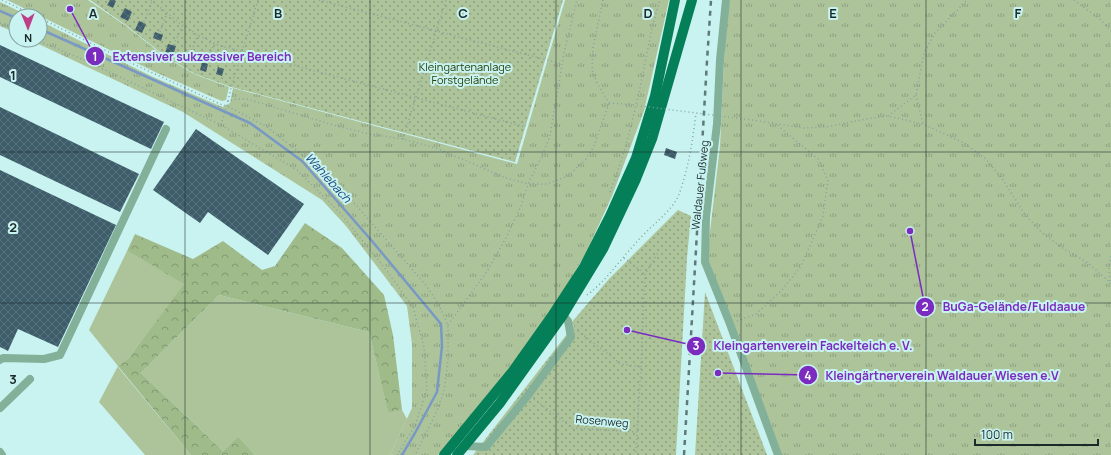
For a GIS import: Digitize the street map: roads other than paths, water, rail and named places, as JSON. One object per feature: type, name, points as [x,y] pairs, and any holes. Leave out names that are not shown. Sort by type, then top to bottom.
[{"type":"main road","points":[[444,455],[514,371],[584,267],[610,216],[636,158],[655,96],[675,0]]},
{"type":"main road","points":[[457,455],[500,403],[563,316],[603,248],[636,179],[652,139],[692,0]]},
{"type":"street","name":"Waldauer Fußweg","points":[[726,0],[720,60],[717,124],[706,217],[705,262],[730,324],[778,455]]},
{"type":"street","points":[[0,360],[3,358],[44,359],[60,355],[166,129]]},
{"type":"street","points":[[465,446],[486,447],[530,394],[571,337],[568,321],[563,316]]},
{"type":"street","points":[[0,408],[30,379]]},
{"type":"waterway","name":"Wahlebach","points":[[0,11],[8,14]]},
{"type":"waterway","name":"Wahlebach","points":[[48,33],[250,123],[302,161],[372,241],[441,324],[442,346],[437,392],[402,455]]},
{"type":"railway","points":[[684,455],[711,0]]},
{"type":"place","name":"Extensiver sukzessiver Bereich","points":[[70,9]]},
{"type":"place","name":"BuGa-Gelände/Fuldaaue","points":[[910,231]]},
{"type":"place","name":"Kleingartenverein Fackelteich e. V.","points":[[627,330]]},
{"type":"place","name":"Kleingärtnerverein Waldauer Wiesen e.V","points":[[718,373]]},
{"type":"park label","name":"Kleingartenanlage Forstgelände","points":[[465,73]]}]
